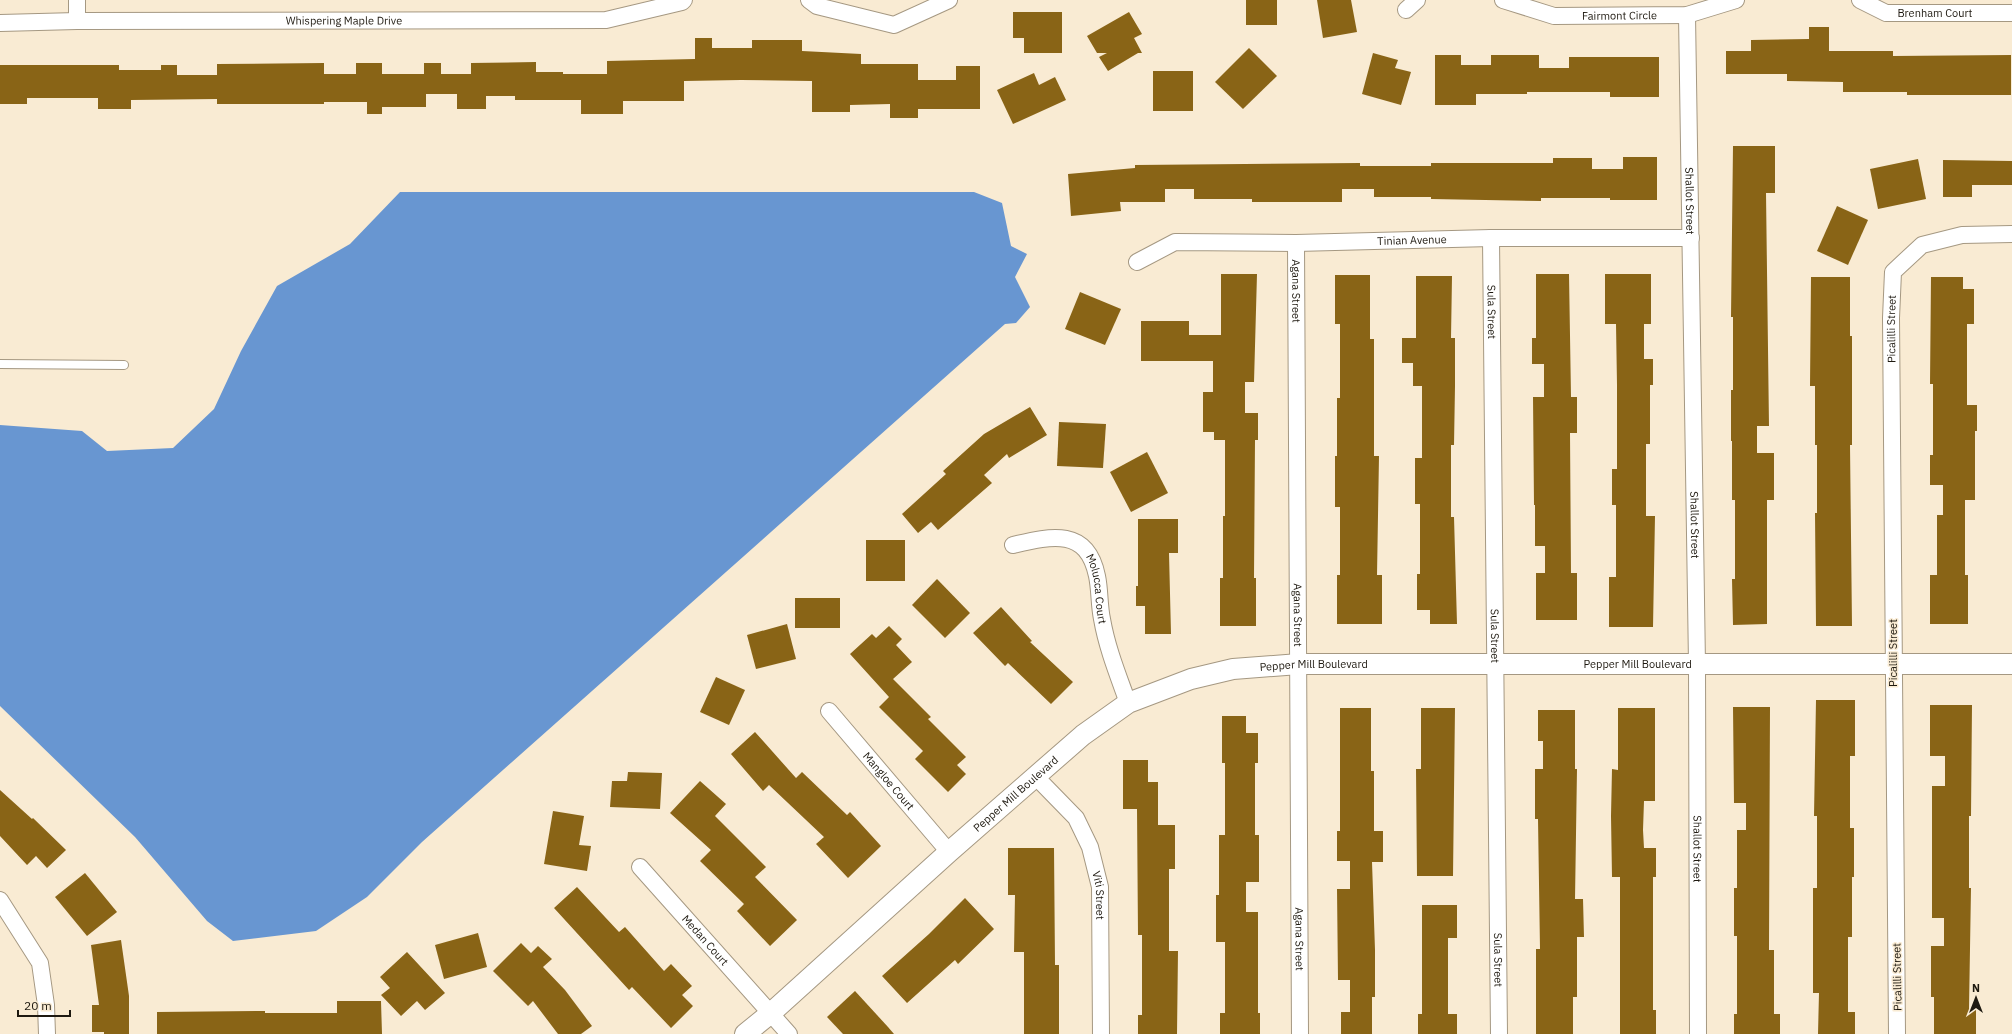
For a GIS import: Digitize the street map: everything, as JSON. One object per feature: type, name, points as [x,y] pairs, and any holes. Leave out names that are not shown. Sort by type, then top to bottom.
[{"type":"street","points":[[77,0],[77,21]]},
{"type":"street","name":"Whispering Maple Drive","points":[[0,23],[77,21],[606,20],[682,2],[684,0]]},
{"type":"street","points":[[809,0],[817,6],[894,25],[949,0]]},
{"type":"street","name":"Fairmont Circle","points":[[1503,0],[1554,16],[1687,15],[1736,0]]},
{"type":"street","name":"Brenham Court","points":[[1860,0],[1886,13],[2012,13]]},
{"type":"street","name":"Shallot Street","points":[[1687,15],[1697,664],[1698,1034]]},
{"type":"street","name":"Picalilli Street","points":[[1897,1034],[1891,326],[1893,272],[1922,244],[1962,235],[2012,234]]},
{"type":"street","name":"Tinian Avenue","points":[[1137,262],[1175,242],[1296,243],[1491,238],[1691,238]]},
{"type":"street","name":"Sula Street","points":[[1491,238],[1499,1034]]},
{"type":"street","name":"Agana Street","points":[[1296,243],[1300,1034]]},
{"type":"street","name":"Molucca Court","points":[[1013,545],[1036,539],[1067,538],[1080,545],[1092,556],[1097,577],[1102,618],[1109,648],[1128,703]]},
{"type":"street","name":"Pepper Mill Boulevard","points":[[745,1034],[771,1013],[949,852],[1083,735],[1128,703],[1191,679],[1233,669],[1299,664],[2012,664]]},
{"type":"street","name":"Mangloe Court","points":[[829,711],[949,852]]},
{"type":"street","name":"Viti Street","points":[[1036,777],[1076,818],[1090,847],[1100,887],[1101,1034]]},
{"type":"street","name":"Medan Court","points":[[640,867],[789,1034]]},
{"type":"street","points":[[1,905],[40,963],[46,1005],[47,1034]]},
{"type":"lane","points":[[0,364],[124,365]]},
{"type":"water","points":[[400,192],[974,192],[1002,203],[1011,246],[1027,254],[1015,277],[1030,307],[1016,323],[1005,324],[422,842],[367,897],[316,931],[233,941],[207,921],[135,837],[0,706],[0,425],[82,431],[107,451],[173,448],[214,409],[241,351],[277,286],[350,244]]},
{"type":"building","points":[[1246,0],[1277,0],[1277,25],[1246,25]]},
{"type":"building","points":[[1317,0],[1351,0],[1357,32],[1323,38]]},
{"type":"building","points":[[1013,12],[1062,12],[1062,53],[1024,53],[1024,38],[1013,38]]},
{"type":"building","points":[[1129,12],[1142,34],[1134,38],[1142,53],[1138,53],[1108,71],[1099,57],[1107,53],[1097,53],[1087,36]]},
{"type":"building","points":[[1809,27],[1829,27],[1829,51],[1893,51],[1893,56],[2011,55],[2011,95],[1907,95],[1907,92],[1843,92],[1843,82],[1787,81],[1787,74],[1726,74],[1726,51],[1751,51],[1751,40],[1809,39]]},
{"type":"building","points":[[695,38],[712,38],[712,48],[752,48],[752,40],[802,40],[802,51],[861,54],[861,64],[918,64],[918,80],[956,80],[956,66],[980,66],[980,109],[918,109],[918,118],[890,118],[890,104],[850,105],[850,112],[812,112],[812,81],[741,80],[684,81],[684,101],[623,101],[623,114],[581,114],[581,100],[515,100],[515,96],[486,96],[486,109],[457,109],[457,94],[426,94],[426,107],[382,107],[382,114],[367,114],[367,102],[324,102],[324,104],[217,104],[217,99],[131,100],[131,109],[98,109],[98,98],[27,98],[27,104],[0,104],[0,65],[119,65],[119,70],[161,70],[161,65],[177,65],[177,75],[217,75],[217,64],[324,63],[324,74],[356,74],[356,63],[382,63],[382,74],[424,74],[424,63],[441,63],[441,74],[471,74],[471,63],[536,62],[536,72],[563,72],[563,74],[607,74],[607,61],[695,59]]},
{"type":"building","points":[[1249,48],[1277,76],[1243,109],[1215,82]]},
{"type":"building","points":[[1373,53],[1398,60],[1395,68],[1411,72],[1401,105],[1362,94]]},
{"type":"building","points":[[1435,55],[1461,55],[1461,65],[1491,65],[1491,55],[1539,55],[1539,68],[1569,68],[1569,57],[1659,57],[1659,97],[1610,97],[1610,92],[1527,92],[1527,94],[1476,94],[1476,105],[1435,105]]},
{"type":"building","points":[[1153,71],[1193,71],[1193,111],[1153,111]]},
{"type":"building","points":[[1034,73],[1039,85],[1055,77],[1066,100],[1013,124],[997,90]]},
{"type":"building","points":[[1733,146],[1775,146],[1775,193],[1766,193],[1769,426],[1757,426],[1757,453],[1774,453],[1774,500],[1767,500],[1767,624],[1733,625],[1732,579],[1735,579],[1735,500],[1732,500],[1731,390],[1733,390],[1733,317],[1731,317]]},
{"type":"building","points":[[1623,157],[1657,157],[1657,200],[1610,200],[1610,198],[1541,198],[1541,201],[1431,199],[1431,197],[1374,197],[1374,189],[1342,189],[1342,202],[1252,202],[1252,199],[1194,199],[1194,189],[1165,189],[1165,202],[1120,202],[1121,211],[1071,216],[1068,174],[1135,168],[1135,165],[1360,163],[1360,166],[1431,166],[1431,163],[1553,163],[1553,158],[1592,158],[1592,169],[1623,169]]},
{"type":"building","points":[[1918,159],[1926,199],[1878,209],[1870,169]]},
{"type":"building","points":[[1943,160],[2012,161],[2012,185],[1972,185],[1972,197],[1943,197]]},
{"type":"building","points":[[1837,206],[1868,220],[1848,265],[1817,251]]},
{"type":"building","points":[[1221,274],[1257,274],[1254,382],[1245,382],[1245,413],[1258,413],[1258,440],[1255,440],[1254,578],[1256,578],[1256,626],[1220,626],[1220,578],[1223,578],[1223,516],[1225,516],[1225,440],[1214,440],[1214,432],[1203,432],[1203,392],[1213,392],[1213,361],[1141,361],[1141,321],[1189,321],[1189,335],[1221,335]]},
{"type":"building","points":[[1536,274],[1569,274],[1571,397],[1577,397],[1577,433],[1570,433],[1571,573],[1577,573],[1577,620],[1536,620],[1536,573],[1545,573],[1545,546],[1535,546],[1533,397],[1544,397],[1544,364],[1532,364],[1532,338],[1536,338]]},
{"type":"building","points":[[1605,274],[1651,274],[1651,324],[1644,324],[1644,359],[1653,359],[1653,385],[1650,385],[1650,444],[1646,444],[1646,516],[1655,516],[1653,627],[1609,627],[1609,577],[1616,577],[1616,505],[1612,505],[1612,469],[1617,469],[1617,385],[1616,324],[1605,324]]},
{"type":"building","points":[[1335,275],[1370,275],[1370,339],[1374,339],[1374,456],[1379,456],[1377,575],[1382,575],[1382,624],[1337,624],[1337,575],[1340,575],[1340,507],[1335,507],[1335,456],[1337,456],[1337,398],[1340,398],[1340,324],[1335,324]]},
{"type":"building","points":[[1416,276],[1452,276],[1451,338],[1455,338],[1455,386],[1454,445],[1451,445],[1451,517],[1454,517],[1457,624],[1430,624],[1430,610],[1417,610],[1417,574],[1420,574],[1420,504],[1415,504],[1415,458],[1422,458],[1422,386],[1413,386],[1413,363],[1402,363],[1402,338],[1416,338]]},
{"type":"building","points":[[1811,277],[1850,277],[1850,336],[1852,336],[1852,445],[1850,445],[1852,626],[1816,626],[1815,513],[1817,513],[1817,445],[1815,445],[1815,386],[1810,386]]},
{"type":"building","points":[[1931,277],[1963,277],[1963,289],[1974,289],[1974,324],[1967,324],[1967,405],[1977,405],[1977,431],[1975,431],[1975,500],[1965,500],[1965,575],[1968,575],[1968,624],[1930,624],[1930,575],[1937,575],[1937,515],[1943,515],[1943,485],[1930,485],[1930,455],[1933,455],[1933,384],[1930,384]]},
{"type":"building","points":[[1080,292],[1121,309],[1105,345],[1065,329]]},
{"type":"building","points":[[1030,407],[1047,435],[1009,458],[1007,454],[984,475],[992,483],[938,530],[931,522],[918,533],[902,514],[946,474],[943,471],[984,434]]},
{"type":"building","points":[[1059,422],[1106,424],[1103,468],[1057,466]]},
{"type":"building","points":[[1147,452],[1168,493],[1131,512],[1110,472]]},
{"type":"building","points":[[1138,519],[1178,519],[1178,553],[1169,553],[1171,634],[1145,634],[1145,606],[1136,606],[1136,586],[1138,586]]},
{"type":"building","points":[[866,540],[905,540],[905,581],[866,581]]},
{"type":"building","points":[[937,579],[970,613],[945,638],[912,605]]},
{"type":"building","points":[[795,598],[840,598],[840,628],[795,628]]},
{"type":"building","points":[[1001,607],[1032,641],[1030,642],[1073,682],[1051,704],[1008,663],[1005,666],[973,633]]},
{"type":"building","points":[[787,624],[796,659],[756,669],[747,635]]},
{"type":"building","points":[[889,626],[902,639],[896,645],[912,662],[893,679],[931,717],[928,719],[966,757],[957,765],[966,774],[948,792],[915,759],[923,751],[879,707],[889,697],[850,654],[872,634],[876,638]]},
{"type":"building","points":[[716,677],[745,690],[729,725],[700,712]]},
{"type":"building","points":[[1816,700],[1855,700],[1855,756],[1850,756],[1850,828],[1854,828],[1854,877],[1852,877],[1852,937],[1848,937],[1848,1012],[1855,1012],[1855,1034],[1818,1034],[1819,993],[1813,993],[1813,888],[1817,888],[1817,816],[1814,816]]},
{"type":"building","points":[[1930,705],[1972,705],[1971,816],[1969,816],[1969,888],[1971,888],[1969,1009],[1976,1009],[1976,1034],[1934,1034],[1934,997],[1931,997],[1931,946],[1944,946],[1944,918],[1932,918],[1932,786],[1945,786],[1945,756],[1930,756]]},
{"type":"building","points":[[1733,707],[1770,707],[1769,950],[1774,950],[1774,1014],[1780,1014],[1780,1034],[1734,1034],[1734,1014],[1737,1014],[1737,936],[1734,936],[1734,888],[1737,888],[1737,830],[1746,830],[1746,803],[1734,803]]},
{"type":"building","points":[[1340,708],[1371,708],[1371,771],[1374,771],[1374,831],[1383,831],[1383,862],[1372,862],[1375,997],[1372,997],[1372,1034],[1341,1034],[1341,1012],[1350,1012],[1350,980],[1338,980],[1337,889],[1350,889],[1350,861],[1337,861],[1337,831],[1340,831]]},
{"type":"building","points":[[1421,708],[1455,708],[1453,876],[1417,876],[1416,769],[1421,769]]},
{"type":"building","points":[[1618,708],[1655,708],[1655,801],[1644,801],[1643,830],[1644,848],[1656,848],[1656,877],[1653,877],[1653,1010],[1656,1010],[1656,1034],[1620,1034],[1620,877],[1612,877],[1611,816],[1612,769],[1618,770]]},
{"type":"building","points":[[1538,710],[1575,710],[1575,769],[1577,769],[1575,899],[1583,899],[1584,937],[1577,937],[1577,997],[1573,997],[1573,1034],[1536,1034],[1536,949],[1540,949],[1538,819],[1535,819],[1535,769],[1543,769],[1543,741],[1538,741]]},
{"type":"building","points":[[1222,716],[1246,716],[1246,733],[1258,733],[1258,763],[1255,763],[1255,835],[1259,835],[1259,882],[1246,882],[1246,912],[1258,912],[1258,1013],[1260,1013],[1260,1034],[1220,1034],[1220,1013],[1225,1013],[1225,942],[1216,942],[1216,895],[1219,895],[1219,835],[1225,835],[1225,763],[1222,763]]},
{"type":"building","points":[[755,732],[796,778],[802,772],[847,815],[850,812],[881,846],[848,878],[816,844],[824,837],[769,785],[763,791],[731,754]]},
{"type":"building","points":[[1123,760],[1148,760],[1148,782],[1158,782],[1158,825],[1175,825],[1175,869],[1169,869],[1169,951],[1178,951],[1177,1034],[1138,1034],[1138,1015],[1142,1015],[1142,935],[1138,935],[1137,809],[1123,809]]},
{"type":"building","points":[[628,772],[662,773],[660,809],[610,807],[612,781],[627,781]]},
{"type":"building","points":[[700,781],[726,804],[715,816],[766,867],[755,877],[797,920],[770,946],[737,911],[744,904],[700,861],[711,850],[670,813]]},
{"type":"building","points":[[0,790],[32,819],[33,818],[66,850],[47,868],[36,856],[27,865],[0,836]]},
{"type":"building","points":[[553,811],[584,816],[579,845],[591,846],[587,871],[544,864]]},
{"type":"building","points":[[1008,848],[1054,848],[1055,965],[1059,965],[1059,1034],[1024,1034],[1024,952],[1014,952],[1015,895],[1008,895]]},
{"type":"building","points":[[85,873],[117,912],[87,936],[55,897]]},
{"type":"building","points":[[577,887],[619,932],[625,927],[664,971],[671,964],[692,986],[682,995],[693,1006],[671,1028],[632,987],[629,990],[554,908]]},
{"type":"building","points":[[965,898],[994,929],[958,964],[955,960],[907,1003],[882,976],[929,934]]},
{"type":"building","points":[[1422,905],[1457,905],[1457,938],[1448,938],[1448,1014],[1457,1014],[1457,1034],[1418,1034],[1418,1014],[1422,1014]]},
{"type":"building","points":[[478,933],[487,967],[444,979],[435,945]]},
{"type":"building","points":[[121,940],[129,996],[129,1034],[104,1034],[104,1032],[92,1032],[92,1005],[99,1005],[91,945]]},
{"type":"building","points":[[521,943],[531,953],[538,946],[552,959],[543,967],[565,990],[592,1026],[581,1034],[558,1034],[533,1001],[528,1006],[493,971]]},
{"type":"building","points":[[407,952],[445,993],[425,1010],[417,1001],[401,1016],[381,995],[390,988],[380,977]]},
{"type":"building","points":[[855,991],[894,1034],[843,1034],[827,1017]]},
{"type":"building","points":[[337,1001],[381,1001],[382,1034],[157,1034],[157,1012],[265,1011],[265,1013],[337,1013]]}]
